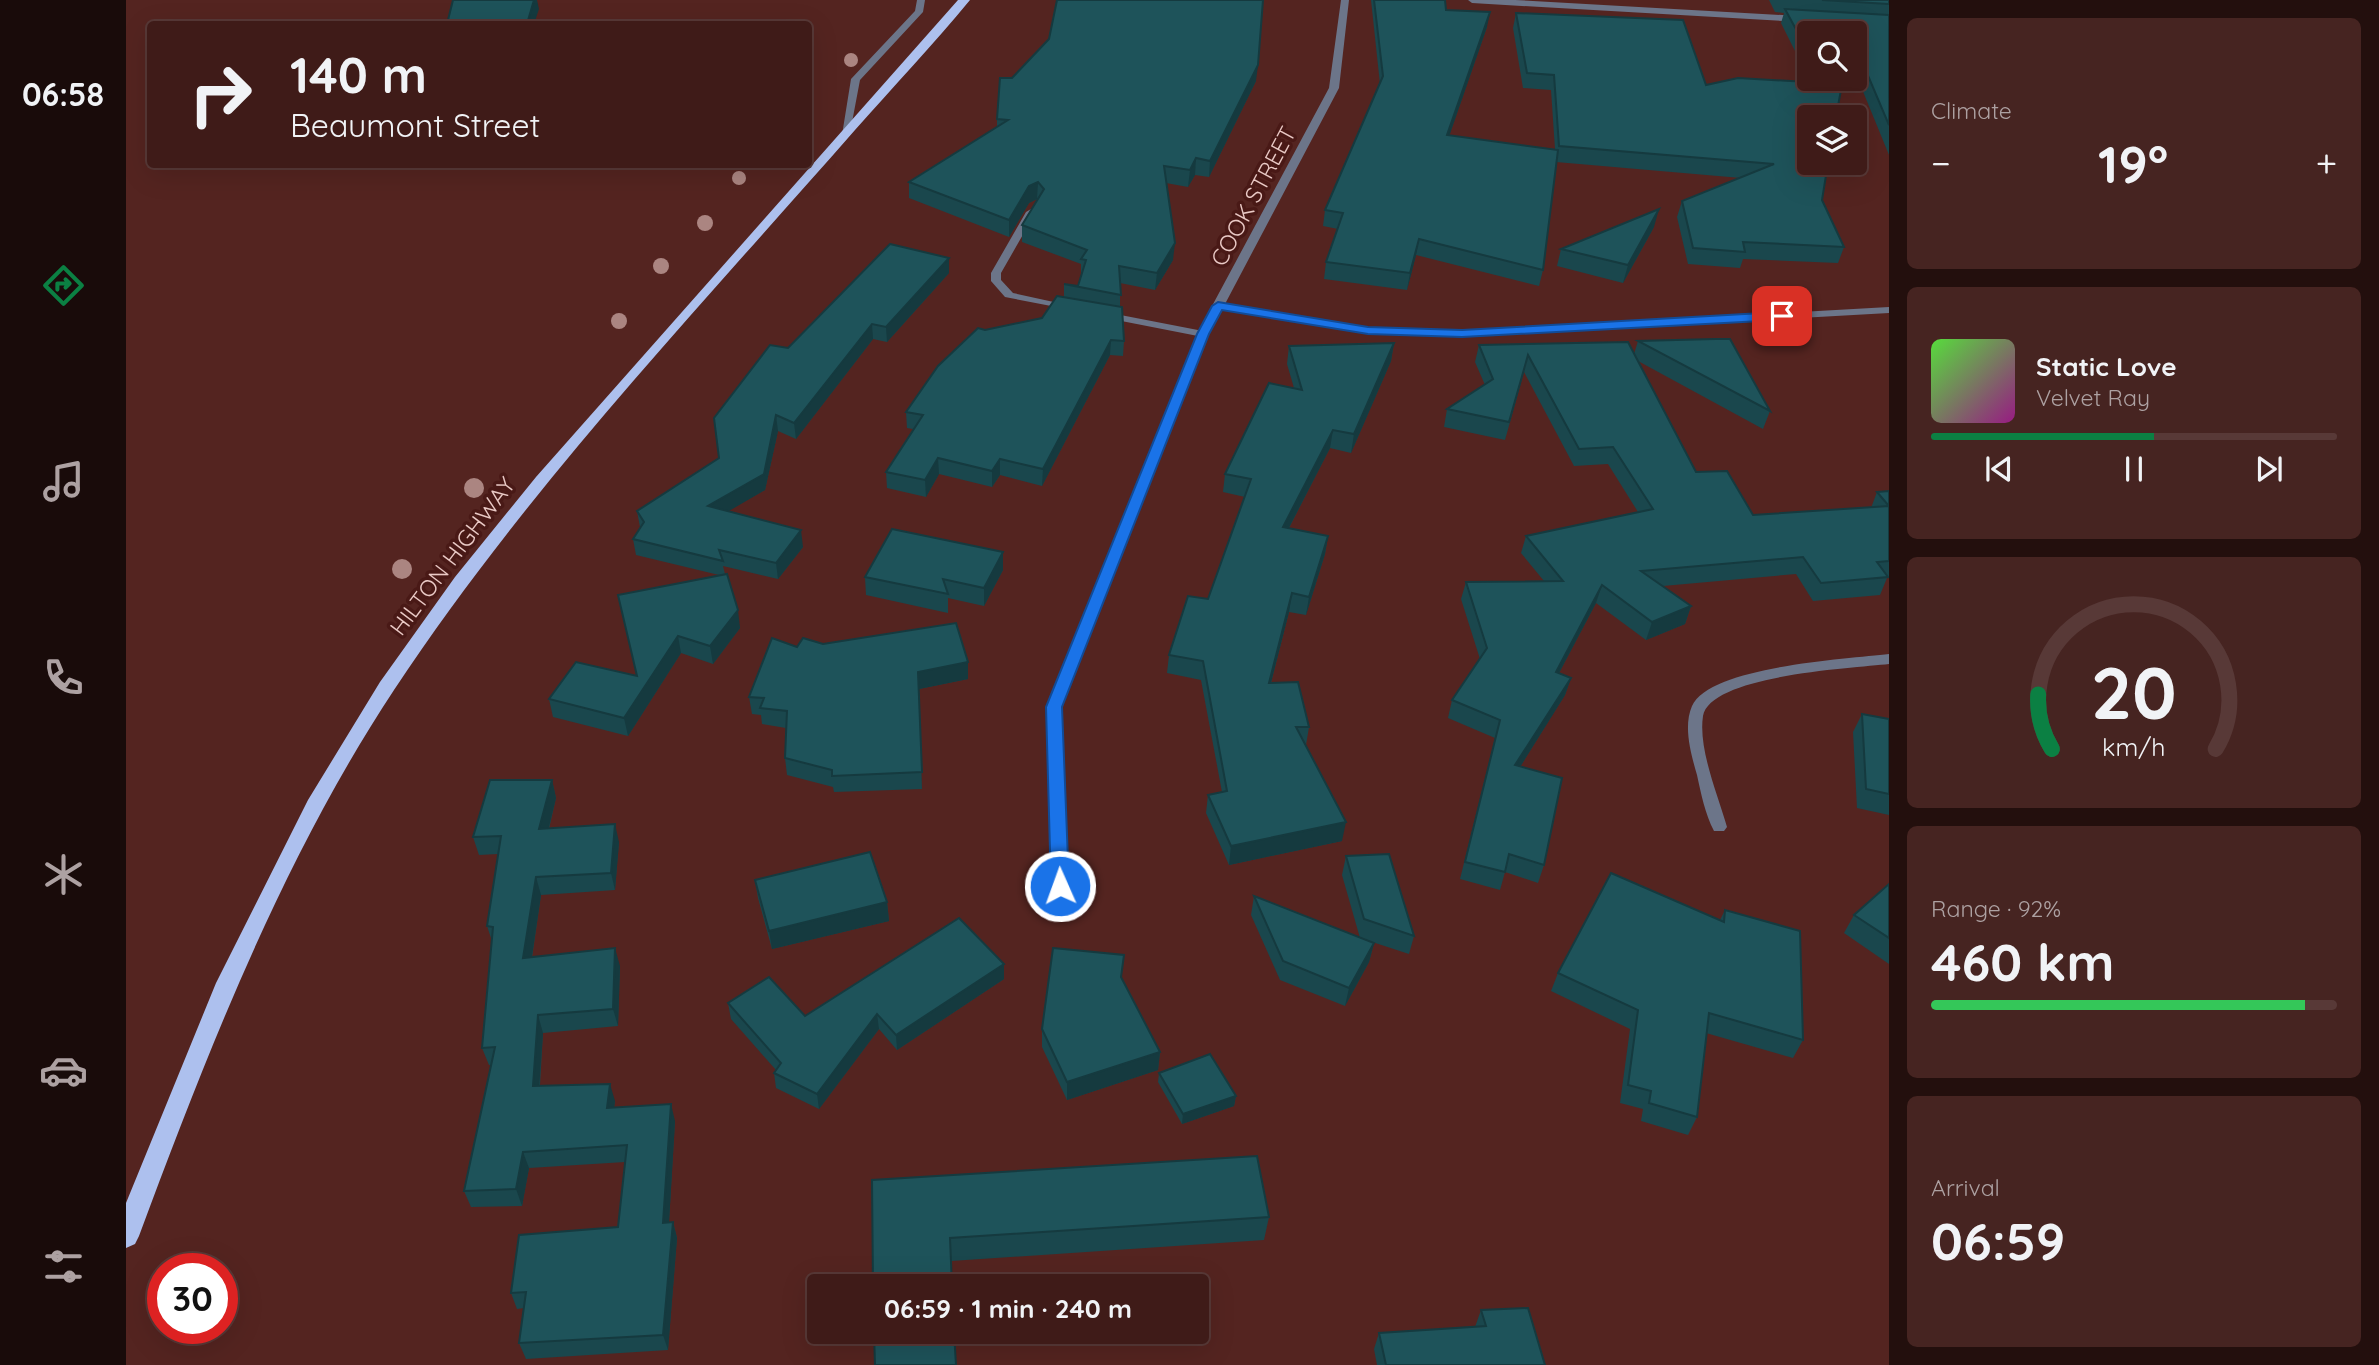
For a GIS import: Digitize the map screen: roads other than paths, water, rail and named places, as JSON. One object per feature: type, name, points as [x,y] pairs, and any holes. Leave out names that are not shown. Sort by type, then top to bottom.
[{"type":"highway","name":"HILTON HIGHWAY","points":[[126,1236],[233,969],[293,845],[353,739],[474,563],[534,487],[964,0]]},
{"type":"street","points":[[845,133],[856,79],[919,12],[921,0]]},
{"type":"street","name":"COOK STREET","points":[[1060,886],[1054,707],[1203,334],[1334,88],[1345,0]]},
{"type":"street","points":[[1472,0],[1805,19]]},
{"type":"street","points":[[1036,204],[996,274],[1000,289],[1020,299],[1203,334]]},
{"type":"street","points":[[1218,306],[1368,331],[1462,334],[1889,310]]},
{"type":"street","points":[[1718,827],[1696,736],[1698,707],[1714,690],[1748,677],[1889,659]]}]
